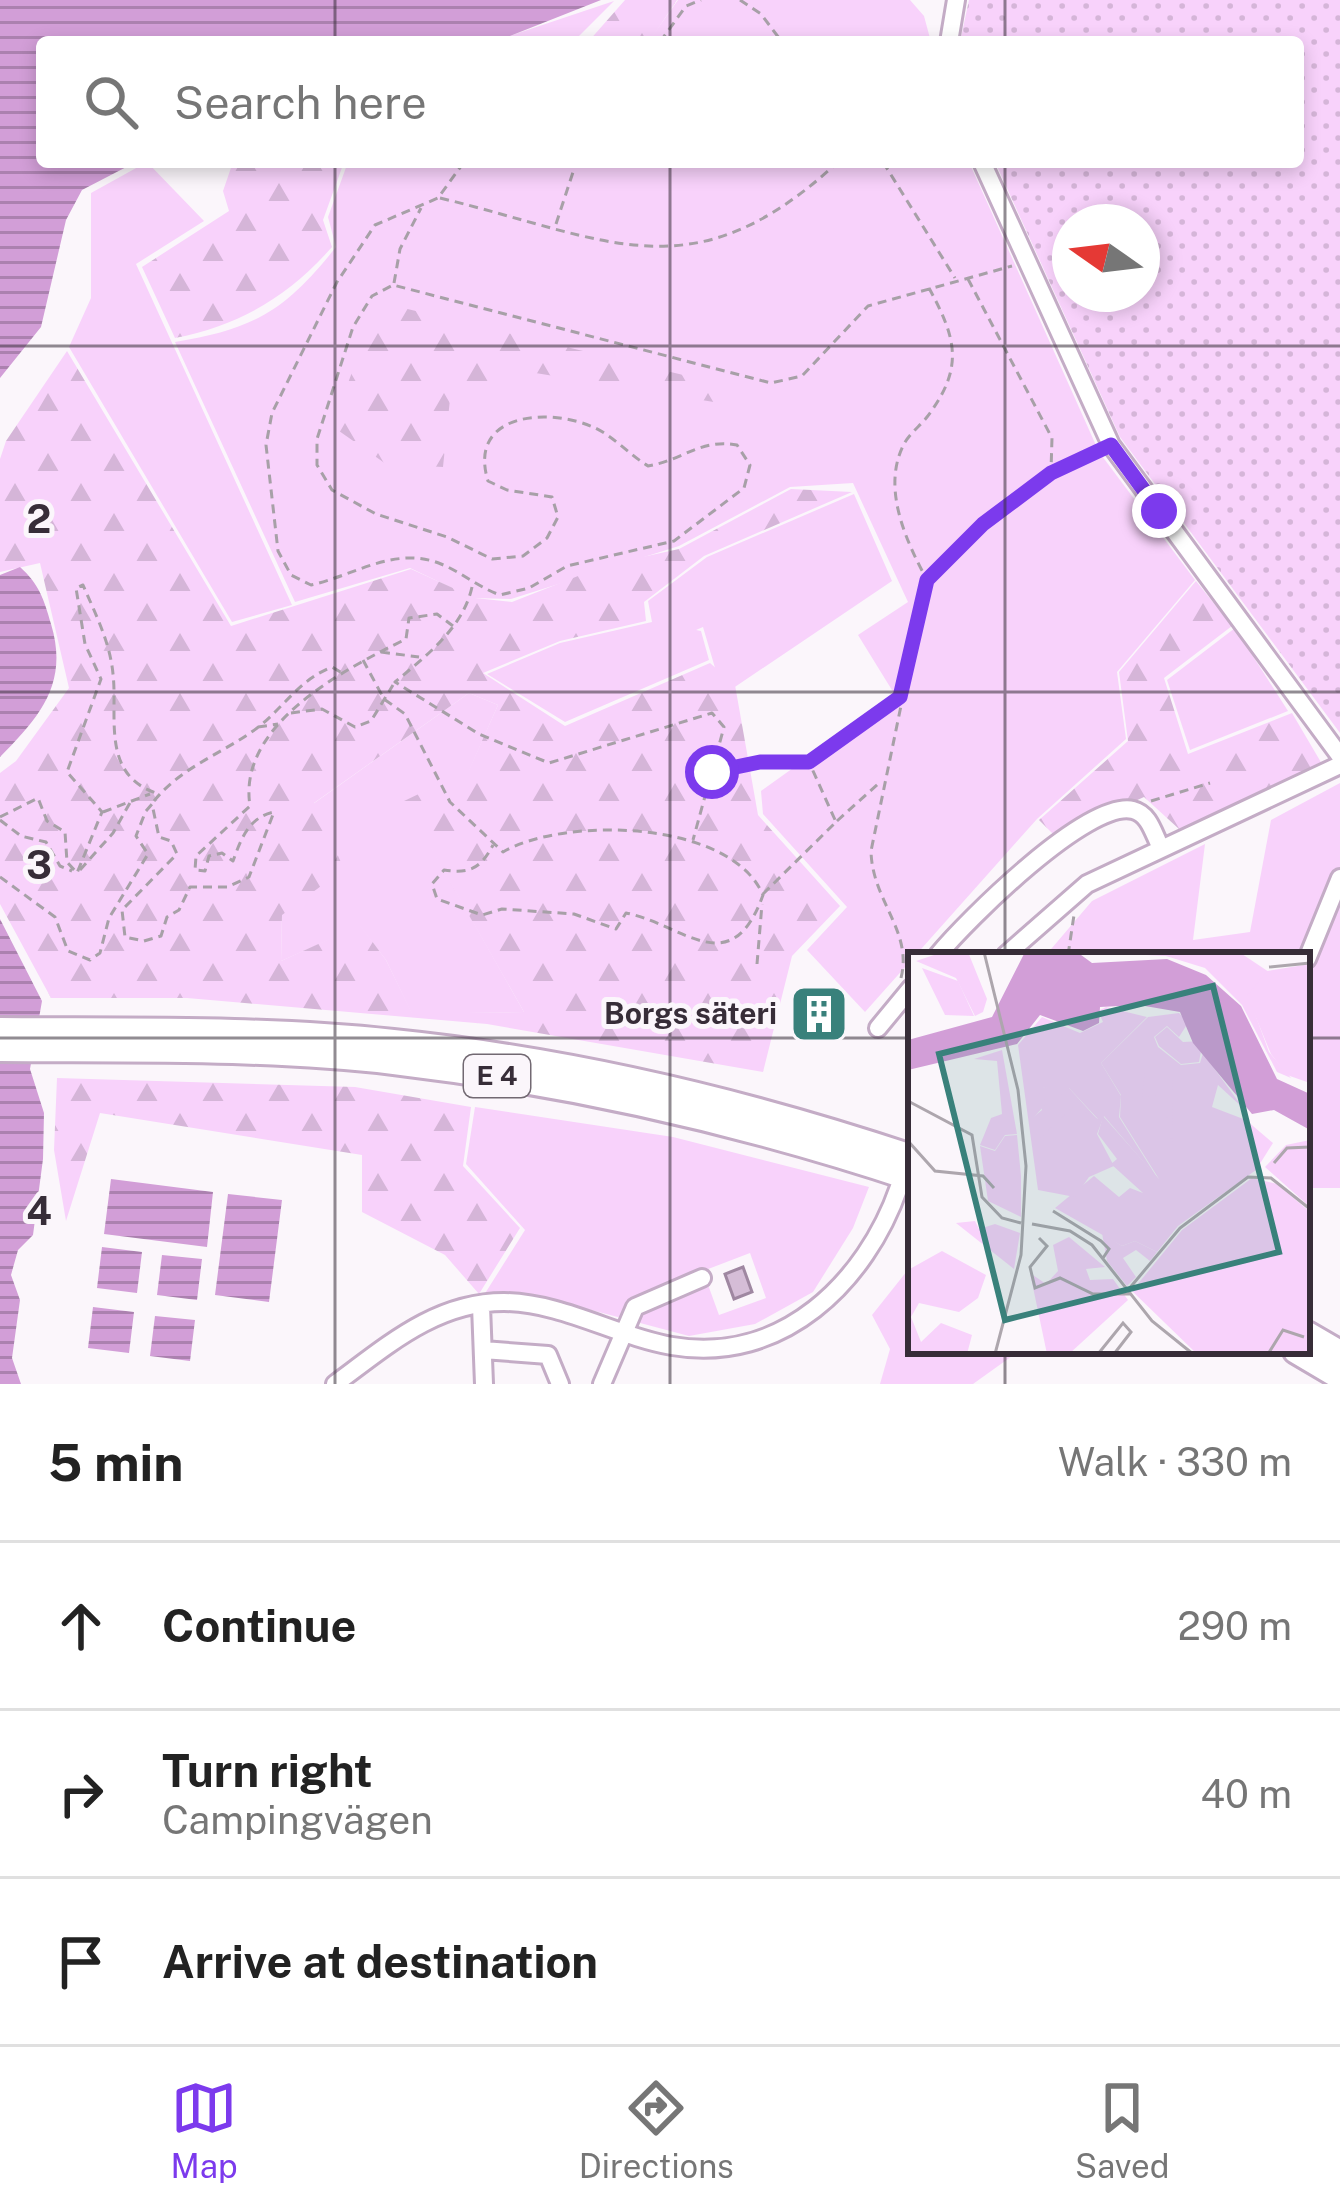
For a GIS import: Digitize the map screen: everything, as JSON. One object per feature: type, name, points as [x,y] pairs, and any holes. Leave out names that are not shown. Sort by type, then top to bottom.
[{"type":"highway","name":"E 4","points":[[0,1030],[522,1080],[711,1118],[905,1182]]},
{"type":"highway","name":"E 4","points":[[0,1049],[71,1040],[263,1032],[503,1057],[714,1099],[908,1155]]},
{"type":"highway","points":[[1310,1336],[1340,1353]]},
{"type":"highway","points":[[1301,1354],[1340,1376]]},
{"type":"street","points":[[950,36],[956,0]]},
{"type":"street","points":[[985,168],[1111,445],[1340,756]]},
{"type":"street","points":[[1009,952],[1077,892],[1160,846],[1340,765]]},
{"type":"street","points":[[940,952],[970,916],[1029,864],[1126,808],[1147,817],[1160,846]]},
{"type":"street","points":[[1310,952],[1340,878]]},
{"type":"street","points":[[878,1028],[908,992]]},
{"type":"street","points":[[335,1384],[425,1319],[503,1302],[579,1316],[675,1347],[729,1345],[779,1331],[854,1276],[884,1229],[905,1182]]},
{"type":"street","points":[[602,1384],[628,1315],[650,1296],[702,1278]]},
{"type":"street","points":[[481,1306],[484,1384]]},
{"type":"street","points":[[483,1349],[548,1355],[560,1384]]},
{"type":"path","points":[[664,36],[686,6],[701,0]]},
{"type":"path","points":[[740,0],[761,14],[778,36]]},
{"type":"path","points":[[460,168],[438,198],[375,225],[337,282],[272,413],[266,445],[278,550],[291,575],[311,585],[364,565],[406,557],[440,563],[472,585],[500,595],[529,588],[567,566],[674,541],[744,488],[750,465],[737,445],[712,440],[672,461],[648,466],[593,427],[528,415],[507,423],[491,440],[482,461],[488,481],[507,490],[552,497],[558,517],[548,538],[523,556],[492,560],[447,537],[376,514],[332,490],[317,465],[317,439],[353,327],[372,296],[393,285],[771,383],[802,376],[868,306],[1025,263]]},
{"type":"path","points":[[556,226],[573,168]]},
{"type":"path","points":[[438,198],[610,243],[660,248],[713,243],[764,223],[831,168]]},
{"type":"path","points":[[887,168],[956,280]]},
{"type":"path","points":[[393,285],[400,249],[422,206]]},
{"type":"path","points":[[968,278],[1052,438],[1051,473]]},
{"type":"path","points":[[927,580],[904,537],[894,476],[904,444],[930,413],[953,371],[953,333],[928,286]]},
{"type":"path","points":[[908,992],[899,986],[906,953],[872,878],[883,779],[927,580],[983,524],[1051,473],[1111,445]]},
{"type":"path","points":[[102,812],[67,772],[101,679],[85,644],[76,589],[83,585],[104,634],[114,675],[110,737],[127,769],[156,794]]},
{"type":"path","points":[[289,713],[322,709],[355,728],[371,721],[395,682],[453,626],[468,604],[472,585]]},
{"type":"path","points":[[146,811],[152,804],[159,837],[172,841],[177,854],[122,910],[125,938],[144,941],[161,936],[167,917],[179,910],[190,887],[227,887],[249,877],[274,812],[261,815],[248,828],[233,861],[222,853],[209,856],[205,872],[195,870],[196,856],[250,806],[246,785],[262,744],[289,713],[362,660],[406,639],[409,618],[437,614],[453,626]]},
{"type":"path","points":[[379,652],[423,658]]},
{"type":"path","points":[[362,660],[384,699],[404,713],[450,802],[503,852],[523,840],[570,832],[660,833],[692,842],[753,872],[763,895],[757,964]]},
{"type":"path","points":[[77,873],[102,812],[156,794],[215,750],[258,727],[310,676],[332,667],[345,675]]},
{"type":"path","points":[[395,682],[479,734],[549,764],[712,713],[724,728],[692,842]]},
{"type":"path","points":[[712,772],[760,762],[809,762],[900,697]]},
{"type":"path","points":[[258,727],[280,724]]},
{"type":"path","points":[[809,762],[836,822]]},
{"type":"path","points":[[494,845],[484,863],[464,873],[444,870],[432,884],[437,899],[482,915],[502,909],[574,914],[616,929],[626,913],[658,919],[686,940],[729,940],[753,923],[763,895],[883,779]]},
{"type":"path","points":[[1126,808],[1210,783]]},
{"type":"path","points":[[0,877],[55,917],[68,951],[90,960],[100,953],[109,918],[148,854],[136,836],[156,794]]},
{"type":"path","points":[[38,798],[47,821],[65,832],[68,862],[77,873],[60,866],[46,842],[21,836],[0,818],[38,798]]},
{"type":"path","points":[[77,873],[113,833],[131,801]]},
{"type":"path","points":[[1068,952],[1077,892]]},
{"type":"green space","points":[[625,0],[677,0],[653,36],[593,36]]},
{"type":"green space","points":[[678,0],[910,0],[924,16],[929,36],[652,36]]},
{"type":"green space","points":[[969,0],[1340,0],[1340,733],[1120,437],[1063,312],[1160,312],[1160,204],[1052,204],[1052,287],[998,168],[1304,168],[1304,36],[961,36]]},
{"type":"green space","points":[[614,1],[579,36],[510,36]]},
{"type":"green space","points":[[136,168],[153,168],[204,221],[136,264],[292,605],[232,622],[69,347],[91,298],[91,193]]},
{"type":"green space","points":[[231,168],[342,168],[323,220],[332,247],[298,280],[261,306],[221,325],[175,338],[142,267],[229,211],[223,191]]},
{"type":"green space","points":[[346,168],[972,168],[1099,452],[1195,580],[1117,672],[1126,739],[1037,819],[918,952],[908,952],[908,964],[865,1012],[807,950],[847,907],[763,814],[761,791],[895,695],[858,635],[908,602],[853,483],[790,487],[679,546],[511,599],[473,598],[410,568],[295,602],[175,342],[227,331],[284,301],[336,247],[328,217]]},
{"type":"green space","points":[[395,306],[725,385],[720,403],[517,370],[450,399],[443,467],[386,464],[332,426],[367,332]]},
{"type":"green space","points":[[67,351],[231,626],[411,569],[475,598],[512,602],[606,565],[679,549],[791,489],[852,492],[704,556],[644,602],[646,621],[560,641],[483,673],[565,726],[710,663],[735,685],[758,815],[840,906],[792,956],[763,1072],[487,1024],[187,998],[51,998],[0,904],[0,773],[16,761],[69,688],[40,563],[0,572],[0,459],[6,441]],"holes":[[[469,693],[498,705],[469,770],[404,801],[524,1012],[412,1013],[386,960],[360,925],[281,961],[282,915],[344,869],[314,803]]]},
{"type":"green space","points":[[854,494],[892,581],[723,695],[703,627],[696,630],[701,631],[709,660],[565,722],[487,674],[560,643],[652,622],[648,601],[707,557]]},
{"type":"green space","points":[[1196,581],[1232,626],[1164,678],[1188,754],[1292,713],[1322,764],[1179,829],[1144,797],[1056,837],[1039,820],[1128,741],[1119,672]]},
{"type":"green space","points":[[1235,628],[1288,711],[1190,750],[1167,680]]},
{"type":"green space","points":[[469,693],[498,705],[469,771],[405,801],[524,1012],[412,1014],[386,960],[360,926],[281,961],[282,915],[313,804]]},
{"type":"green space","points":[[1340,783],[1340,1188],[1310,1188],[1310,952],[1049,952],[1092,901],[1205,844],[1193,940],[1250,932],[1271,820]]},
{"type":"green space","points":[[57,1078],[355,1087],[471,1107],[463,1166],[520,1228],[479,1294],[445,1255],[362,1212],[362,1155],[100,1113],[66,1221],[54,1150]]},
{"type":"green space","points":[[475,1107],[673,1137],[869,1187],[853,1228],[813,1292],[755,1324],[689,1336],[565,1303],[484,1295],[525,1230],[466,1164]],"holes":[[[750,1253],[766,1298],[719,1315],[703,1271]]]},
{"type":"green space","points":[[908,1270],[908,1354],[1015,1354],[973,1384],[880,1384],[890,1349],[872,1315]]},
{"type":"shaded area","points":[[0,0],[601,0],[510,36],[36,36],[36,168],[124,168],[82,190],[66,220],[41,327],[0,378]]},
{"type":"shaded area","points":[[20,567],[43,599],[56,645],[56,664],[38,713],[0,757],[0,575]]},
{"type":"shaded area","points":[[0,919],[42,1001],[30,1069],[44,1113],[43,1159],[33,1235],[18,1250],[11,1275],[20,1300],[12,1358],[21,1384],[0,1384]]},
{"type":"shaded area","points":[[111,1179],[213,1192],[207,1247],[104,1234]]},
{"type":"shaded area","points":[[228,1194],[282,1200],[269,1302],[215,1295]]},
{"type":"shaded area","points":[[102,1247],[142,1252],[137,1293],[97,1288]]},
{"type":"shaded area","points":[[162,1255],[202,1259],[197,1300],[157,1295]]},
{"type":"shaded area","points":[[93,1307],[134,1312],[129,1353],[88,1348]]},
{"type":"shaded area","points":[[155,1316],[195,1320],[190,1361],[150,1356]]},
{"type":"building","name":"Borgs säteri","points":[[823,996],[838,1012],[815,1033],[800,1016]]},
{"type":"building","points":[[743,1267],[752,1292],[734,1299],[725,1274]]},
{"type":"place","name":"Borgs säteri","points":[[819,1014]]},
{"type":"route","points":[[712,772],[760,762],[809,762],[900,697],[927,580],[983,524],[1051,473],[1111,445],[1159,511]]}]
